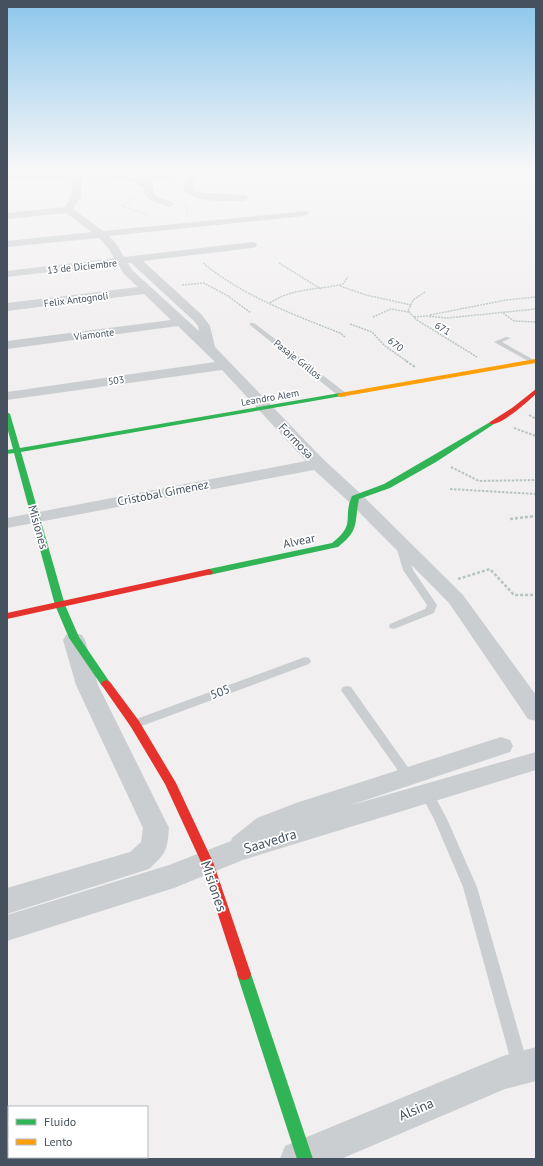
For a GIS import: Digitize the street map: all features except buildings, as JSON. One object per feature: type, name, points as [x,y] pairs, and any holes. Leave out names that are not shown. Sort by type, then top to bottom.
[{"type":"street","name":"Formosa","points":[[92,227],[101,234],[113,247],[123,261],[128,272],[210,349],[318,464],[355,498],[401,546],[456,599],[536,713]]},
{"type":"street","points":[[7,244],[167,227]]},
{"type":"street","name":"13 de Diciembre","points":[[7,274],[252,245]]},
{"type":"street","points":[[135,260],[198,318],[204,326],[210,349]]},
{"type":"street","name":"Felix Antognoli","points":[[7,307],[146,290]]},
{"type":"street","name":"Viamonte","points":[[7,345],[182,322]]},
{"type":"street","name":"Leandro Alem","points":[[7,452],[265,409],[534,361]]},
{"type":"street","name":"503","points":[[7,396],[224,365]]},
{"type":"street","points":[[355,498],[393,483],[433,460],[514,409],[536,391]]},
{"type":"street","name":"Misiones","points":[[7,414],[60,605],[74,638],[87,685],[156,828],[154,847],[139,861],[7,901]]},
{"type":"street","name":"Cristobal Gimenez","points":[[7,523],[318,464]]},
{"type":"street","name":"Alvear","points":[[7,616],[335,545],[344,540],[350,532],[353,514],[352,504],[355,498]]},
{"type":"street","name":"Misiones","points":[[74,638],[135,724],[170,783],[207,862],[302,1158]]},
{"type":"street","points":[[417,785],[501,746]]},
{"type":"street","name":"Saavedra","points":[[7,928],[174,876],[236,851],[417,785],[536,761]]},
{"type":"street","name":"Alsina","points":[[302,1158],[433,1102],[528,1066]]},
{"type":"lane","name":"Pasaje Grillos","points":[[252,324],[343,395]]},
{"type":"lane","points":[[508,338],[497,342],[534,361]]},
{"type":"lane","points":[[394,626],[430,611],[432,605],[408,570],[401,546]]},
{"type":"lane","name":"505","points":[[135,724],[305,661]]},
{"type":"lane","points":[[347,690],[417,785],[440,819],[470,887],[528,1066]]},
{"type":"path","points":[[192,252],[232,285],[340,333],[345,337]]},
{"type":"path","points":[[278,263],[321,289]]},
{"type":"path","points":[[270,303],[274,299],[287,294],[343,284],[348,277]]},
{"type":"path","points":[[166,288],[204,282],[228,296],[252,314],[252,324]]},
{"type":"path","points":[[339,285],[366,295],[411,305]]},
{"type":"path","points":[[373,317],[391,309],[409,312],[408,311],[413,300],[425,292]]},
{"type":"path","points":[[414,317],[427,316],[506,300],[536,297]]},
{"type":"path","points":[[427,316],[447,318],[536,309]]},
{"type":"path","name":"671","points":[[409,312],[414,317],[496,368]]},
{"type":"path","points":[[503,313],[514,321],[536,322]]},
{"type":"path","name":"670","points":[[350,324],[372,332],[385,346],[432,380]]},
{"type":"path","points":[[433,460],[466,473],[479,481],[536,480]]},
{"type":"path","points":[[450,489],[536,494]]},
{"type":"path","points":[[510,518],[536,516]]},
{"type":"path","points":[[440,584],[490,569],[514,595],[536,595]]},
{"type":"traffic: fast","points":[[7,452],[340,395]]},
{"type":"traffic: fast","points":[[7,414],[60,605],[74,638],[106,684]]},
{"type":"traffic: fast","points":[[209,572],[335,545],[343,539],[350,529],[355,498],[387,486],[433,460],[492,423]]},
{"type":"traffic: fast","points":[[244,974],[305,1159]]},
{"type":"traffic: slow","points":[[340,395],[536,361]]},
{"type":"traffic: jam","points":[[492,423],[514,409],[536,391]]},
{"type":"traffic: jam","points":[[7,616],[209,572]]},
{"type":"traffic: jam","points":[[106,684],[135,724],[170,783],[207,862],[244,974]]}]
